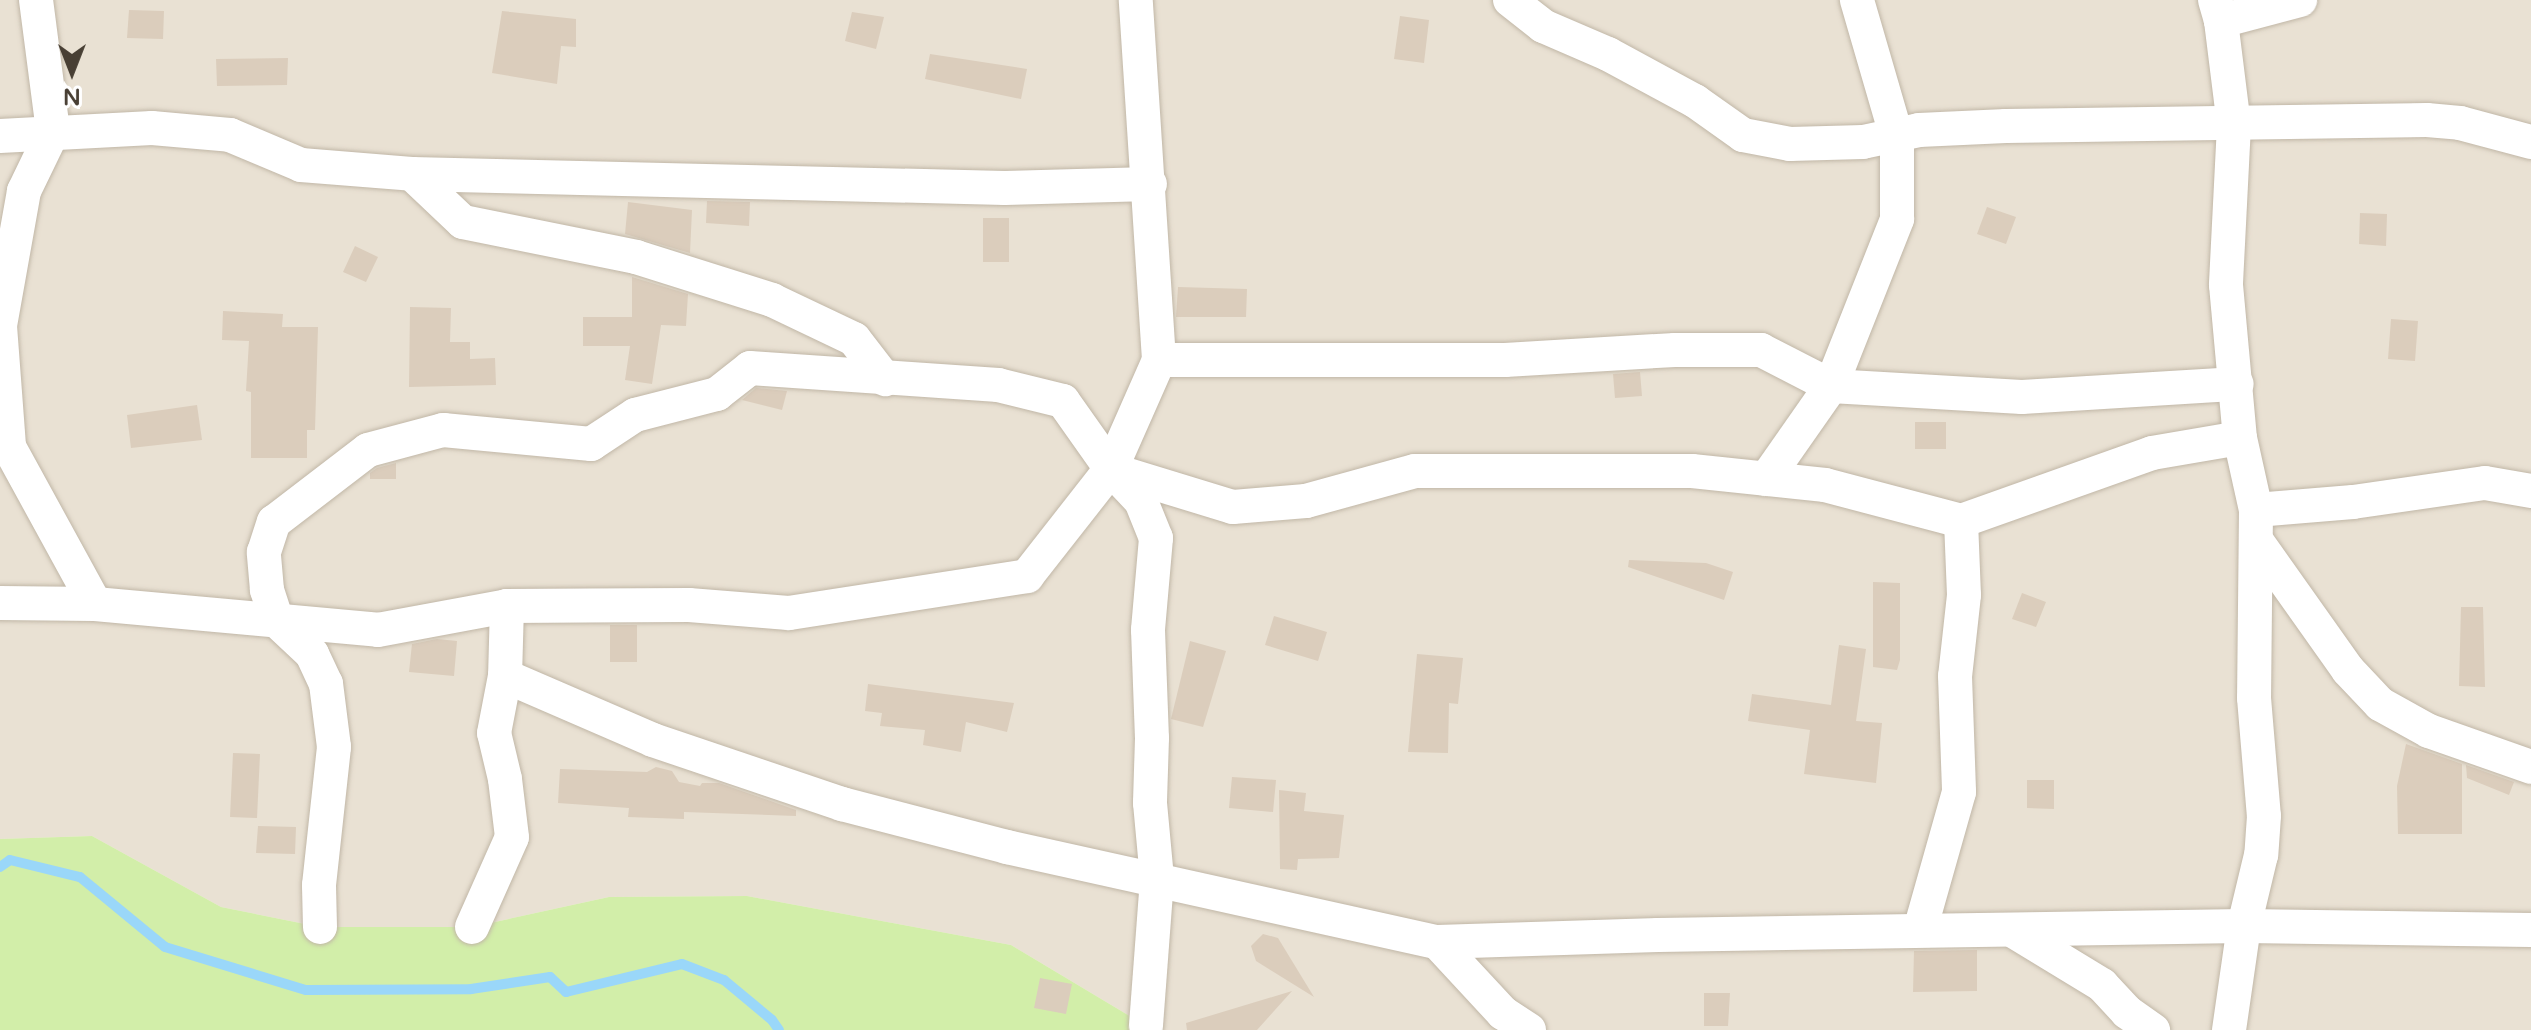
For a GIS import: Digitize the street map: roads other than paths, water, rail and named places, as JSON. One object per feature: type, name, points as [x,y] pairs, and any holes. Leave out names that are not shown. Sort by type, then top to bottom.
[{"type":"street","points":[[36,0],[53,131],[24,191],[0,326],[9,447],[95,604]]},
{"type":"street","points":[[0,603],[95,604],[378,630],[507,606],[689,605],[789,613],[1027,576],[1111,469],[1159,360],[1136,0]]},
{"type":"street","points":[[1510,0],[1543,26],[1608,54],[1695,101],[1743,135],[1790,144],[1897,138],[1919,130],[2006,126],[2427,120],[2460,123],[2531,142]]},
{"type":"street","points":[[1766,479],[1831,386],[1897,219],[1897,138],[1857,0]]},
{"type":"street","points":[[2229,1030],[2244,926],[2261,855],[2264,816],[2254,698],[2256,525],[2240,438],[2226,285],[2234,125],[2216,6],[2300,0]]},
{"type":"street","points":[[0,136],[152,128],[230,135],[301,165],[412,174],[1005,188],[1150,184]]},
{"type":"street","points":[[412,174],[463,222],[636,257],[772,300],[854,339],[885,379]]},
{"type":"street","points":[[1159,360],[1505,360],[1675,350],[1761,350],[1831,386],[2022,397],[2237,384]]},
{"type":"street","points":[[320,927],[319,885],[334,747],[326,684],[312,654],[277,621],[267,590],[264,552],[274,522],[368,450],[443,430],[591,444],[635,415],[717,394],[750,368],[998,385],[1063,401],[1111,469],[1141,501],[1156,538],[1148,630],[1152,738],[1150,803],[1157,879],[1146,1026]]},
{"type":"street","points":[[1111,469],[1233,507],[1306,501],[1415,471],[1692,471],[1825,485],[1961,521],[2152,453],[2240,438]]},
{"type":"street","points":[[2256,525],[2366,500],[2485,483],[2531,491]]},
{"type":"street","points":[[1920,930],[1959,792],[1955,676],[1964,595],[1961,521]]},
{"type":"street","points":[[2256,525],[2348,670],[2380,704],[2429,731],[2531,767]]},
{"type":"street","points":[[472,927],[512,837],[505,779],[494,733],[505,676],[507,606]]},
{"type":"street","points":[[505,676],[653,740],[842,804],[1007,847],[1437,942],[1920,930],[2244,926],[2531,930]]},
{"type":"street","points":[[2011,930],[2102,985],[2127,1012],[2153,1030]]},
{"type":"street","points":[[1437,942],[1503,1013],[1529,1030]]},
{"type":"waterway","points":[[0,867],[10,860],[80,877],[165,947],[306,990],[471,989],[550,977],[566,992],[682,964],[724,980],[772,1020],[779,1030]]}]
